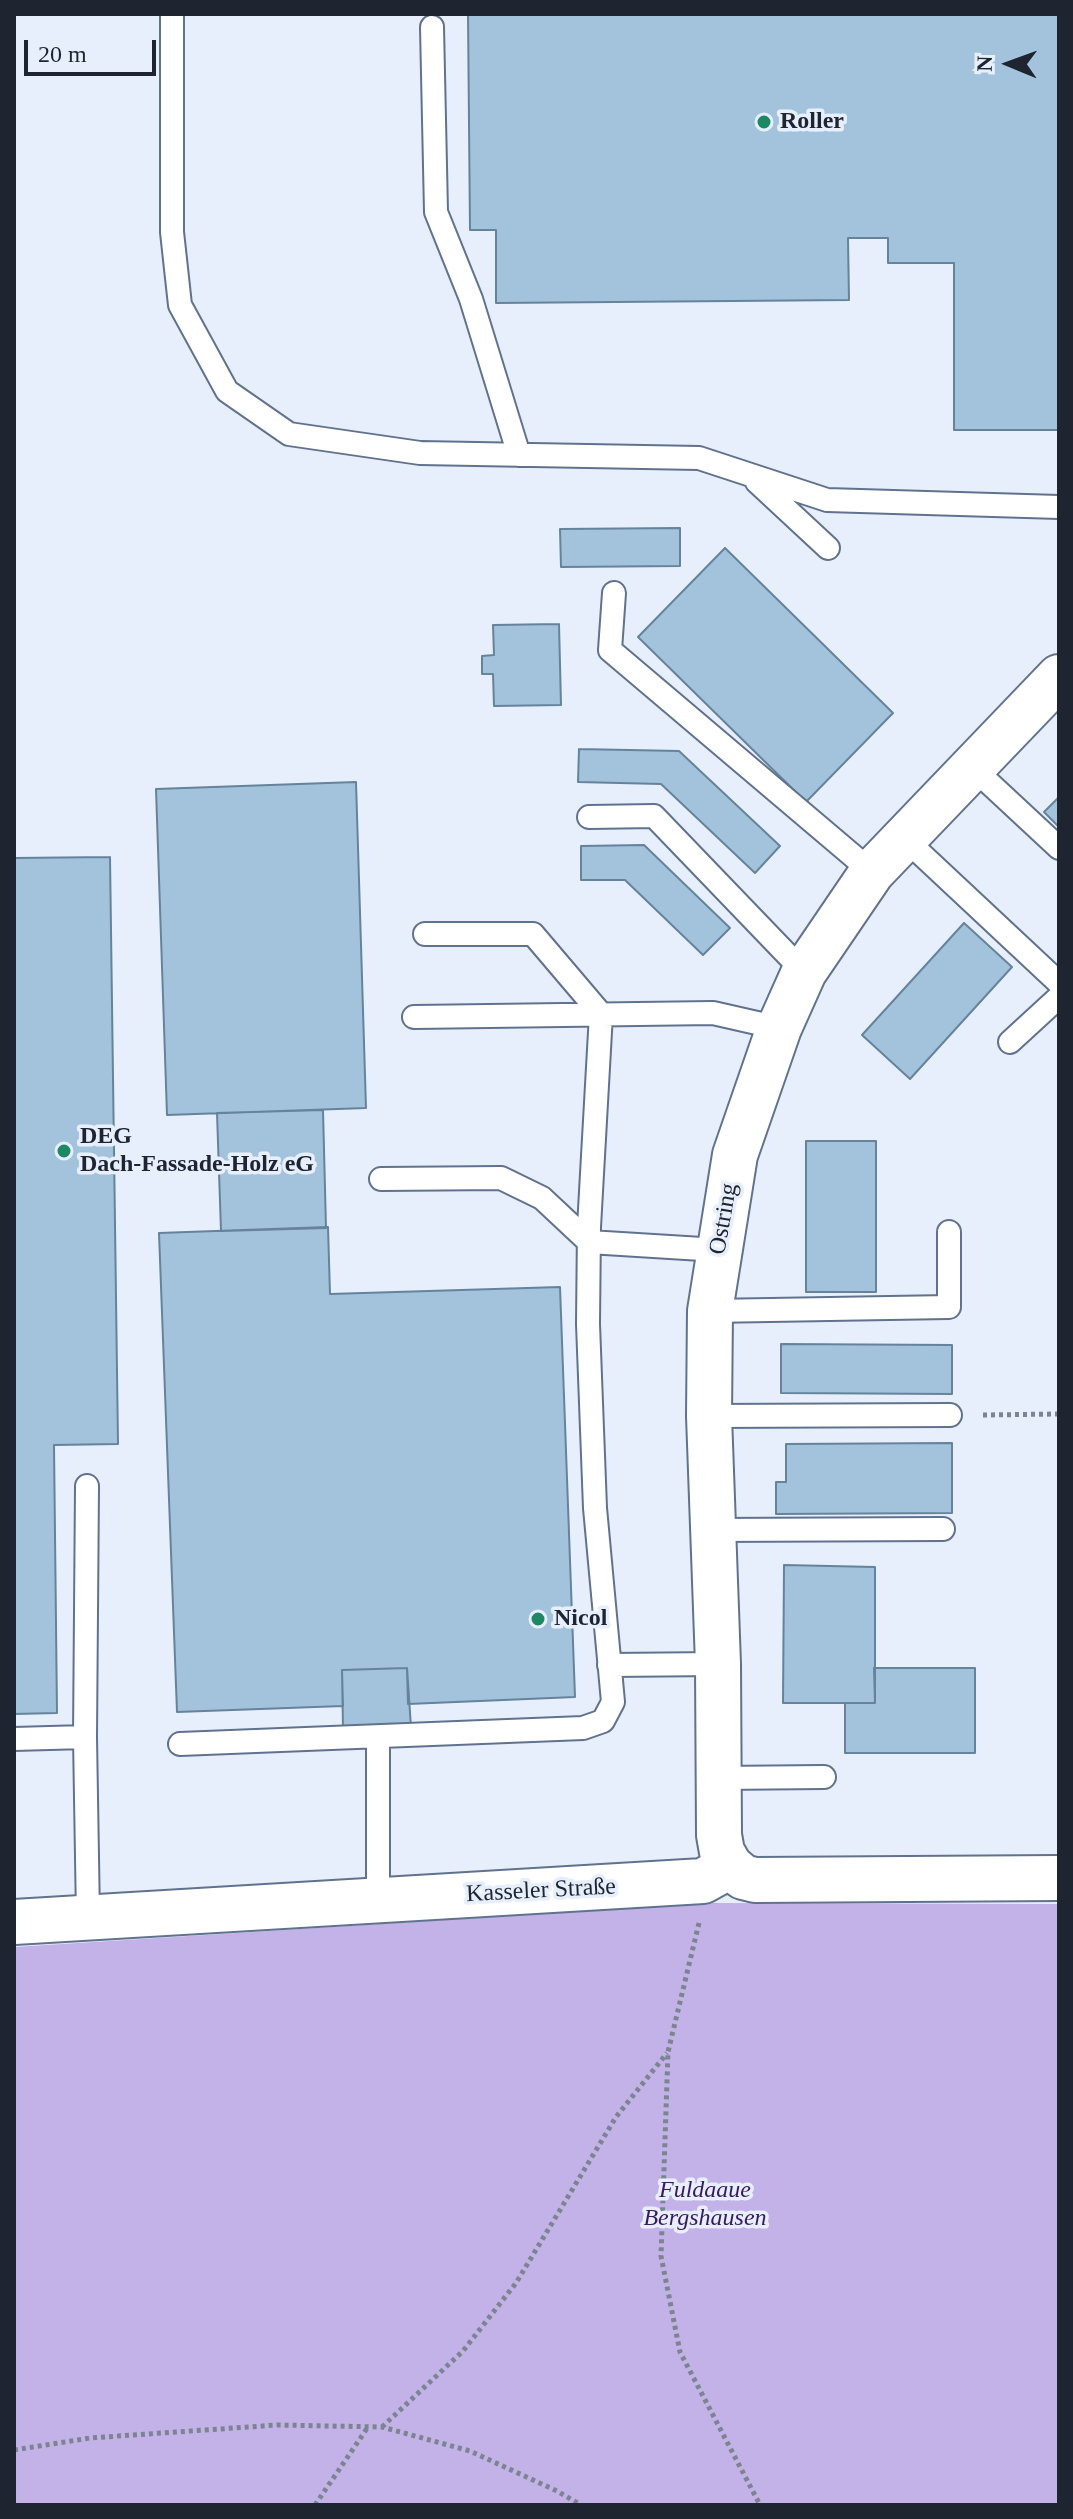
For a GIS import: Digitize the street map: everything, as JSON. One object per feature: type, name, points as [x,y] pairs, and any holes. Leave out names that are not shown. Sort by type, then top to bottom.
[{"type":"street","name":"Ostring","points":[[716,1874],[722,1852],[719,1835],[718,1664],[709,1416],[710,1311],[735,1155],[779,1028],[804,972],[872,872],[1059,677]]},
{"type":"street","name":"Kasseler Straße","points":[[14,1922],[378,1901],[716,1874],[755,1880],[1059,1878]]},
{"type":"lane","points":[[172,14],[172,232],[180,305],[227,391],[289,434],[420,453],[699,458],[827,500],[1059,507]]},
{"type":"lane","points":[[432,27],[436,212],[471,299],[519,455]]},
{"type":"lane","points":[[750,475],[828,548]]},
{"type":"lane","points":[[614,593],[610,650],[872,872]]},
{"type":"lane","points":[[973,768],[1059,848]]},
{"type":"lane","points":[[589,817],[654,816],[804,972]]},
{"type":"lane","points":[[904,838],[1059,983]]},
{"type":"lane","points":[[180,1744],[583,1728],[603,1721],[613,1702],[595,1508],[588,1324],[589,1242],[601,1014],[533,934],[425,934]]},
{"type":"lane","points":[[1010,1042],[1059,997]]},
{"type":"lane","points":[[414,1017],[713,1013],[779,1028]]},
{"type":"lane","points":[[381,1179],[501,1178],[542,1198],[589,1242],[718,1250]]},
{"type":"lane","points":[[710,1311],[949,1307],[949,1232]]},
{"type":"lane","points":[[709,1416],[950,1415]]},
{"type":"lane","points":[[87,1486],[85,1737],[88,1917]]},
{"type":"lane","points":[[712,1530],[943,1529]]},
{"type":"lane","points":[[609,1665],[718,1664]]},
{"type":"lane","points":[[14,1739],[85,1737]]},
{"type":"lane","points":[[378,1738],[378,1901]]},
{"type":"lane","points":[[718,1778],[824,1777]]},
{"type":"path","points":[[950,1415],[1059,1414]]},
{"type":"path","points":[[716,1874],[699,1923],[668,2052],[661,2256],[680,2352],[760,2505]]},
{"type":"path","points":[[382,2427],[463,2351],[516,2283],[616,2117],[668,2052]]},
{"type":"path","points":[[14,2450],[90,2438],[277,2425],[382,2427],[470,2451],[581,2505]]},
{"type":"path","points":[[315,2505],[368,2427]]},
{"type":"green space","name":"Fuldaaue Bergshausen","points":[[713,1903],[1059,1904],[1059,2505],[14,2505],[14,1947]]},
{"type":"building","name":"Roller","points":[[468,14],[1059,14],[1059,430],[954,430],[954,263],[888,263],[888,238],[848,238],[849,300],[496,303],[496,230],[470,230]]},
{"type":"building","points":[[680,528],[680,566],[561,567],[560,529]]},
{"type":"building","points":[[725,548],[893,713],[806,802],[638,637]]},
{"type":"building","points":[[559,624],[561,705],[494,706],[493,674],[482,674],[482,656],[494,655],[493,625]]},
{"type":"building","points":[[579,749],[679,751],[780,846],[755,873],[661,784],[578,782]]},
{"type":"building","points":[[356,782],[366,1108],[167,1115],[156,789]]},
{"type":"building","points":[[1059,797],[1059,827],[1044,812]]},
{"type":"building","points":[[644,845],[730,928],[703,955],[625,880],[581,880],[581,846]]},
{"type":"building","name":"DEG Dach-Fassade-Holz eG","points":[[110,857],[118,1444],[54,1445],[57,1713],[14,1714],[14,858]]},
{"type":"building","points":[[964,923],[1012,967],[910,1079],[862,1035]]},
{"type":"building","points":[[323,1110],[326,1228],[221,1231],[217,1113]]},
{"type":"building","points":[[806,1141],[876,1141],[876,1292],[806,1292]]},
{"type":"building","points":[[328,1227],[330,1294],[560,1287],[575,1697],[408,1704],[407,1668],[342,1670],[343,1706],[177,1712],[159,1233]]},
{"type":"building","points":[[781,1344],[952,1345],[952,1394],[781,1393]]},
{"type":"building","points":[[952,1443],[952,1513],[776,1514],[776,1482],[786,1482],[786,1444]]},
{"type":"building","points":[[784,1565],[875,1567],[875,1703],[783,1703]]},
{"type":"building","points":[[407,1668],[411,1727],[343,1729],[342,1670]]},
{"type":"building","points":[[874,1668],[975,1668],[975,1753],[845,1753],[845,1703],[875,1703]]},
{"type":"place","name":"Roller","points":[[764,122]]},
{"type":"place","name":"DEG Dach-Fassade-Holz eG","points":[[64,1151]]},
{"type":"place","name":"Nicol","points":[[538,1619]]}]
